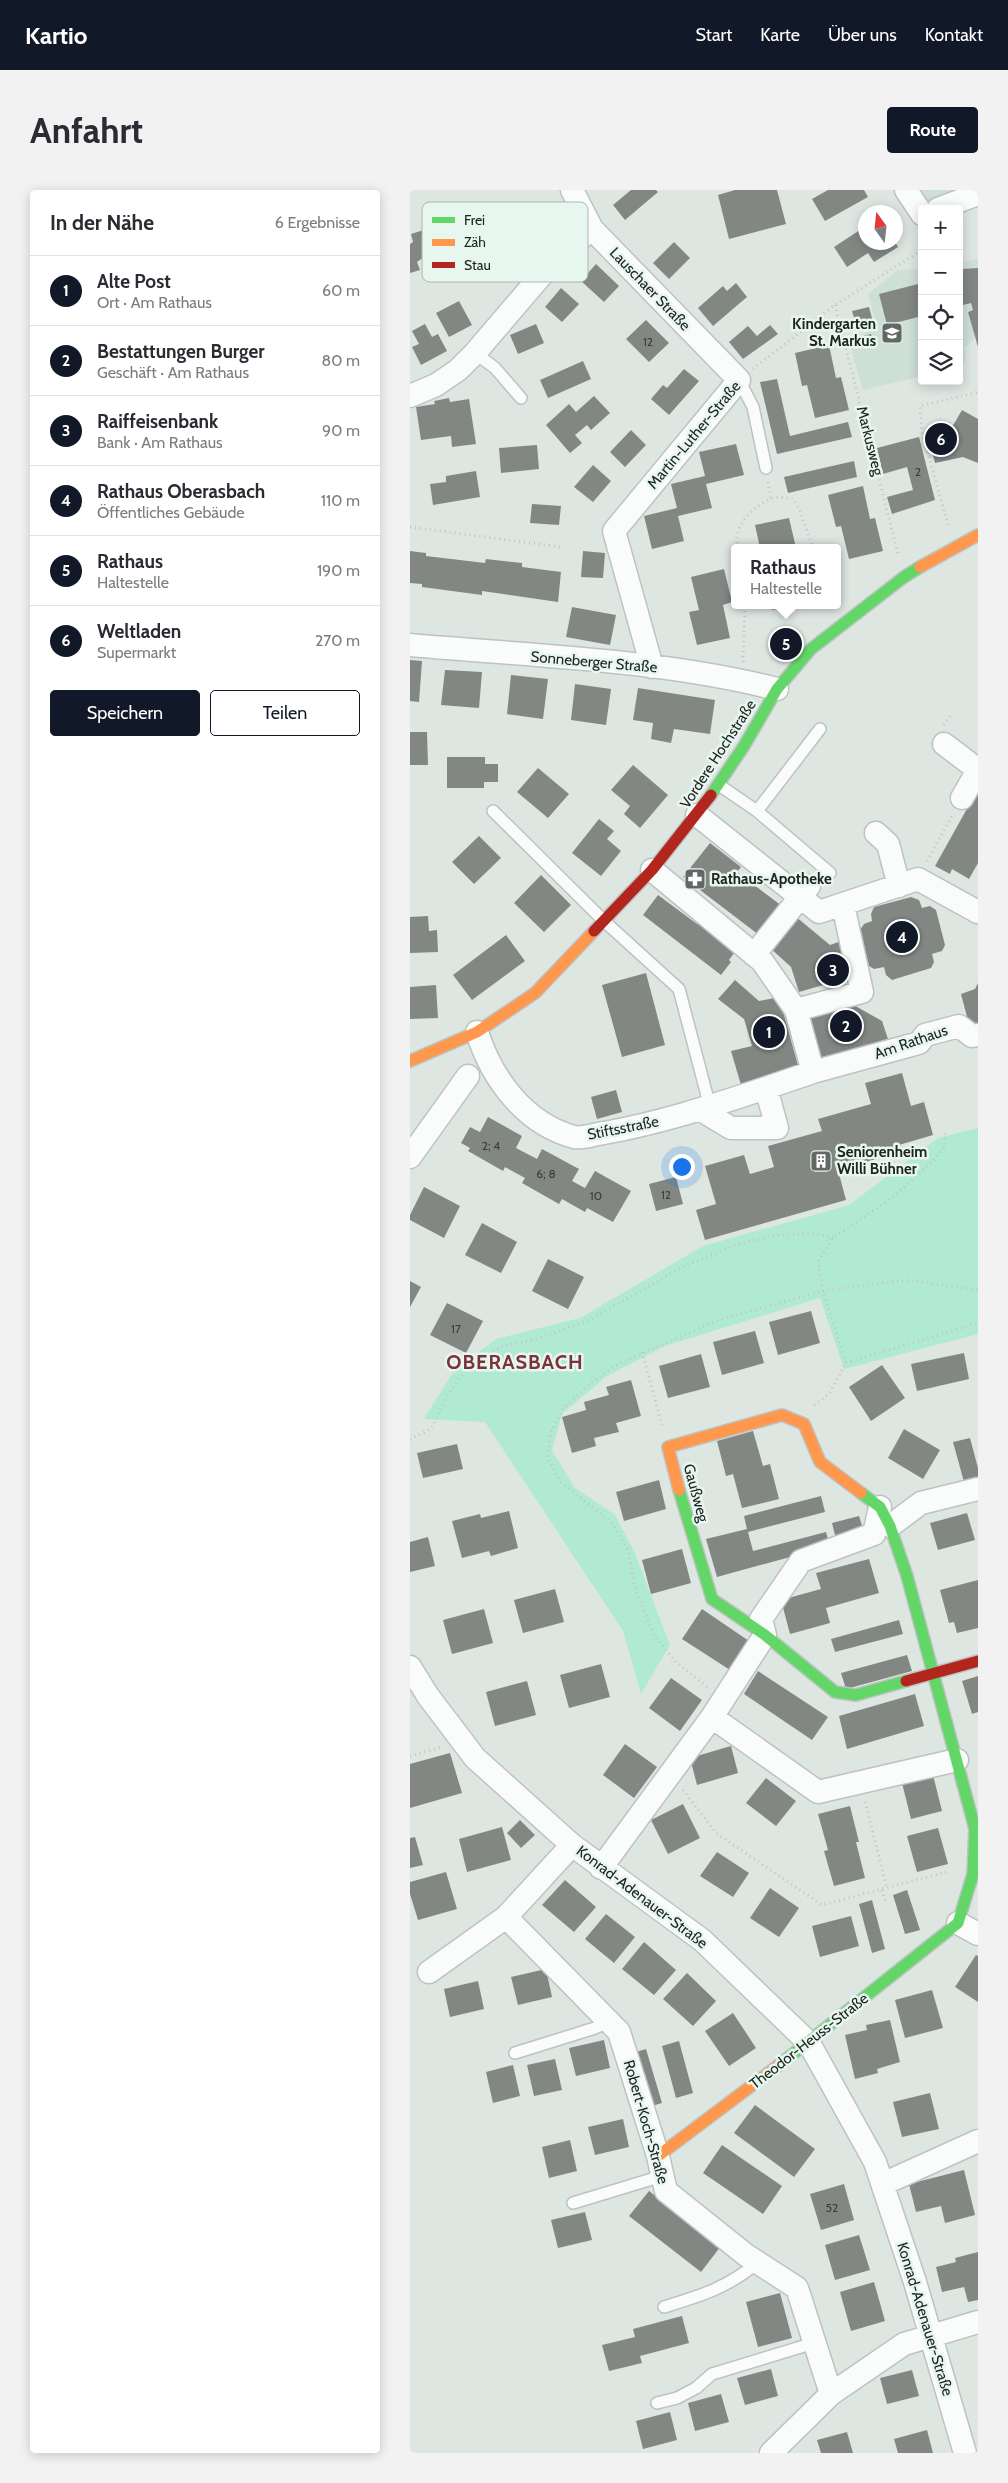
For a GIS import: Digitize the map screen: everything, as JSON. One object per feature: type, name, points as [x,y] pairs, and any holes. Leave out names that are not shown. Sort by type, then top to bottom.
[{"type":"street","name":"Lauschaer Straße","points":[[572,190],[578,202]]},
{"type":"street","points":[[906,190],[918,208]]},
{"type":"street","points":[[949,205],[978,194]]},
{"type":"street","name":"Lauschaer Straße","points":[[588,221],[592,229],[739,380]]},
{"type":"street","points":[[588,232],[592,229]]},
{"type":"street","points":[[410,396],[436,385],[458,370],[536,282]]},
{"type":"street","name":"Martin-Luther-Straße","points":[[652,667],[614,532],[739,380]]},
{"type":"street","name":"Vordere Hochstraße","points":[[410,1061],[477,1032],[535,993],[652,870],[697,815],[719,785],[777,689],[812,648],[904,578],[954,547],[978,535]]},
{"type":"street","name":"Sonneberger Straße","points":[[410,645],[652,667],[738,679],[777,689]]},
{"type":"street","points":[[944,744],[977,770],[962,798]]},
{"type":"street","points":[[697,815],[805,891],[819,912],[908,882],[976,908]]},
{"type":"street","points":[[876,833],[888,844],[908,882]]},
{"type":"street","points":[[652,870],[762,961],[796,1010],[813,1072]]},
{"type":"street","points":[[754,955],[805,891]]},
{"type":"street","points":[[796,1010],[862,992],[843,905]]},
{"type":"street","name":"Am Rathaus","points":[[766,1088],[813,1072],[919,1042],[925,1035],[959,1026],[972,1036],[978,1035]]},
{"type":"street","name":"Stiftsstraße","points":[[477,1032],[484,1054],[506,1090],[535,1120],[575,1138],[645,1126],[766,1088]]},
{"type":"street","points":[[410,1157],[468,1076]]},
{"type":"street","points":[[706,1108],[731,1128],[777,1128],[766,1088]]},
{"type":"street","name":"Gaußweg","points":[[804,1424],[782,1415],[668,1447],[712,1599],[765,1635],[835,1692],[856,1695],[932,1674]]},
{"type":"street","points":[[804,1424],[820,1462],[880,1507],[890,1526],[907,1576],[932,1674],[976,1828],[973,1874],[958,1923],[978,1934]]},
{"type":"street","points":[[890,1526],[921,1503],[978,1489]]},
{"type":"street","points":[[601,1868],[712,1717],[765,1635],[761,1619],[801,1561],[874,1534],[880,1507]]},
{"type":"street","points":[[932,1674],[978,1661]]},
{"type":"street","name":"Konrad-Adenauer-Straße","points":[[411,1672],[475,1758],[572,1845],[702,1940],[809,2043],[870,2153],[883,2184],[965,2453]]},
{"type":"street","points":[[712,1717],[818,1792],[957,1760]]},
{"type":"street","points":[[429,1972],[506,1917],[572,1845]]},
{"type":"street","name":"Robert-Koch-Straße","points":[[506,1917],[619,2032],[666,2191],[757,2263],[797,2288],[831,2394]]},
{"type":"street","name":"Theodor-Heuss-Straße","points":[[660,2166],[958,1923]]},
{"type":"street","points":[[883,2184],[978,2140]]},
{"type":"street","points":[[771,2453],[831,2394],[904,2344],[978,2322]]},
{"type":"lane","points":[[475,353],[495,368],[520,398]]},
{"type":"lane","points":[[739,380],[753,407],[766,468]]},
{"type":"lane","points":[[757,811],[820,729]]},
{"type":"lane","points":[[719,785],[757,811],[830,873]]},
{"type":"lane","points":[[493,812],[604,921],[679,989],[706,1108]]},
{"type":"lane","points":[[515,2053],[610,2022]]},
{"type":"lane","points":[[573,2203],[660,2166]]},
{"type":"lane","points":[[664,2307],[720,2289],[739,2278],[757,2263]]},
{"type":"lane","points":[[657,2403],[676,2398],[696,2388],[712,2374],[814,2343]]},
{"type":"path","name":"Martin-Luther-Straße","points":[[739,380],[836,305],[918,253]]},
{"type":"path","name":"Markusweg","points":[[836,305],[904,578]]},
{"type":"path","points":[[954,547],[922,432],[920,406],[978,392]]},
{"type":"path","points":[[738,544],[740,526],[746,516],[771,498],[793,499],[799,508],[812,544]]},
{"type":"path","points":[[410,527],[561,548]]},
{"type":"path","points":[[738,679],[744,660],[745,609]]},
{"type":"path","points":[[908,882],[962,798]]},
{"type":"path","points":[[846,1362],[823,1291],[818,1261],[833,1238],[893,1198],[919,1176],[945,1147],[945,1130]]},
{"type":"path","points":[[410,1439],[431,1429],[448,1394],[468,1367],[500,1347],[538,1339],[589,1320],[686,1265],[734,1246],[771,1236],[812,1232],[833,1238]]},
{"type":"path","points":[[804,1424],[807,1410],[829,1394],[846,1362],[978,1323]]},
{"type":"path","points":[[642,1352],[668,1447]]},
{"type":"path","points":[[410,1756],[462,1742]]},
{"type":"path","points":[[666,1778],[683,1789],[706,1822],[722,1839],[822,1906],[973,1864]]},
{"type":"path","points":[[860,1782],[887,1889]]},
{"type":"path","points":[[882,1890],[886,1903]]},
{"type":"shaded area","points":[[912,190],[973,190],[935,205],[922,205]]},
{"type":"shaded area","points":[[978,258],[978,309],[968,311],[975,338],[964,348],[966,360],[963,363],[963,295],[963,262]]},
{"type":"shaded area","name":"Kindergarten St. Markus","points":[[918,269],[918,377],[863,390],[848,338],[878,329],[868,294],[898,270]]},
{"type":"green space","points":[[978,1128],[978,1334],[844,1369],[820,1298],[665,1346],[607,1376],[562,1414],[552,1450],[574,1487],[615,1515],[634,1551],[670,1645],[641,1694],[623,1631],[485,1422],[424,1419],[455,1369],[496,1339],[580,1318],[703,1246],[849,1205],[938,1138]]},
{"type":"building","points":[[631,190],[656,190],[658,192],[625,220],[613,205]]},
{"type":"building","points":[[735,190],[777,190],[786,224],[729,239],[718,195]]},
{"type":"building","points":[[828,190],[864,190],[868,197],[825,221],[812,199]]},
{"type":"building","points":[[422,231],[422,258],[417,262],[420,270],[410,273],[410,244],[413,242],[411,234]]},
{"type":"building","points":[[858,231],[858,250],[893,250],[874,262],[868,253],[847,267],[834,247]]},
{"type":"building","points":[[674,242],[690,258],[669,279],[653,263]]},
{"type":"building","points":[[596,264],[619,286],[604,302],[582,282],[588,282],[588,273]]},
{"type":"building","points":[[978,268],[978,347],[968,312],[973,310],[971,303],[963,305],[963,269]]},
{"type":"building","points":[[736,283],[747,297],[713,326],[698,308],[723,286],[727,291]]},
{"type":"building","points":[[918,284],[918,317],[887,325],[879,294]]},
{"type":"building","points":[[561,288],[579,304],[562,322],[545,307]]},
{"type":"building","points":[[459,301],[472,325],[449,337],[436,313]]},
{"type":"building","points":[[869,307],[874,326],[858,331],[852,311]]},
{"type":"building","points":[[646,320],[669,343],[649,362],[626,339]]},
{"type":"building","points":[[425,324],[432,337],[438,334],[447,351],[421,365],[412,347],[419,344],[412,331]]},
{"type":"building","points":[[536,324],[544,343],[518,354],[510,335]]},
{"type":"building","points":[[770,325],[778,334],[743,359],[729,342],[748,326],[757,336]]},
{"type":"building","points":[[871,334],[874,345],[867,348],[863,336]]},
{"type":"building","points":[[829,345],[836,378],[841,377],[849,410],[815,418],[807,385],[802,386],[795,353]]},
{"type":"building","points":[[583,361],[591,379],[548,398],[540,380]]},
{"type":"building","points":[[684,369],[699,381],[669,415],[651,399],[663,385],[667,388]]},
{"type":"building","points":[[777,379],[790,436],[848,422],[852,437],[777,454],[760,382]]},
{"type":"building","points":[[594,396],[610,413],[591,430],[587,425],[575,435],[582,443],[570,453],[546,425],[569,404],[576,412]]},
{"type":"building","points":[[449,398],[450,402],[469,399],[476,444],[452,447],[451,436],[421,440],[416,407],[435,404],[434,401]]},
{"type":"building","points":[[962,410],[978,419],[978,463],[963,457],[935,463],[928,435],[951,429]]},
{"type":"building","points":[[631,430],[646,445],[625,467],[610,452]]},
{"type":"building","points":[[919,437],[935,500],[892,514],[887,497],[913,490],[907,467],[883,474],[877,448]]},
{"type":"building","points":[[736,444],[744,475],[706,484],[712,508],[678,516],[684,541],[652,549],[644,516],[677,508],[671,484],[705,476],[699,452]]},
{"type":"building","points":[[537,445],[539,469],[501,473],[499,448]]},
{"type":"building","points":[[854,461],[857,477],[788,493],[784,477]]},
{"type":"building","points":[[593,465],[611,481],[593,502],[574,487]]},
{"type":"building","points":[[476,471],[480,497],[433,505],[430,484],[446,482],[446,476]]},
{"type":"building","points":[[863,486],[870,519],[875,518],[883,551],[849,559],[841,526],[836,527],[828,495]]},
{"type":"building","points":[[532,504],[561,506],[559,525],[530,523]]},
{"type":"building","points":[[789,518],[795,544],[759,544],[755,525]]},
{"type":"building","points":[[410,551],[426,553],[426,556],[485,563],[486,559],[522,563],[522,567],[561,572],[558,602],[482,591],[482,595],[422,587],[422,584],[410,583]]},
{"type":"building","points":[[583,551],[605,553],[603,578],[581,577]]},
{"type":"building","points":[[724,569],[731,598],[731,602],[723,605],[730,638],[697,645],[689,612],[699,610],[691,577]]},
{"type":"building","points":[[572,607],[616,615],[610,645],[566,637]]},
{"type":"building","points":[[410,660],[422,661],[419,702],[410,701]]},
{"type":"building","points":[[445,670],[482,672],[479,708],[441,705]]},
{"type":"building","points":[[511,675],[548,679],[543,719],[507,714]]},
{"type":"building","points":[[575,684],[611,689],[606,725],[571,720]]},
{"type":"building","points":[[638,688],[715,700],[710,734],[674,729],[671,743],[651,739],[653,723],[633,720]]},
{"type":"building","points":[[410,732],[427,732],[428,765],[410,765]]},
{"type":"building","points":[[447,757],[485,757],[485,764],[498,764],[498,782],[484,782],[484,788],[447,788]]},
{"type":"building","points":[[633,765],[668,795],[640,828],[624,814],[630,806],[611,790]]},
{"type":"building","points":[[538,768],[569,794],[548,818],[517,792]]},
{"type":"building","points":[[978,782],[978,863],[969,879],[952,869],[950,874],[935,866],[973,798]]},
{"type":"building","points":[[599,819],[614,831],[607,839],[621,851],[601,876],[572,853]]},
{"type":"building","points":[[479,836],[501,858],[474,884],[452,862]]},
{"type":"building","points":[[710,843],[741,867],[737,872],[782,906],[759,935],[683,877]]},
{"type":"building","points":[[541,875],[571,905],[544,932],[514,903]]},
{"type":"building","points":[[658,895],[697,924],[700,921],[737,949],[729,960],[731,962],[721,975],[643,915]]},
{"type":"building","points":[[911,897],[919,900],[922,908],[930,906],[936,910],[945,945],[942,951],[932,954],[934,962],[931,968],[892,980],[886,975],[884,967],[874,969],[869,966],[860,930],[864,924],[872,921],[871,914],[874,907]]},
{"type":"building","points":[[428,916],[429,931],[437,930],[438,952],[410,953],[410,917]]},
{"type":"building","points":[[795,916],[830,945],[841,941],[851,977],[799,992],[791,967],[769,947]]},
{"type":"building","points":[[506,935],[525,961],[472,1000],[453,975]]},
{"type":"building","points":[[646,973],[665,1045],[622,1057],[602,985]]},
{"type":"building","points":[[735,980],[759,1001],[779,997],[799,1069],[741,1085],[731,1051],[752,1046],[744,1019],[718,999]]},
{"type":"building","points":[[978,983],[978,1026],[970,1028],[961,994],[975,989]]},
{"type":"building","points":[[436,985],[438,1018],[410,1019],[410,987]]},
{"type":"building","points":[[852,1004],[882,1021],[888,1039],[818,1059],[807,1017]]},
{"type":"building","name":"Seniorenheim Willi Bühner","points":[[902,1073],[911,1106],[924,1102],[933,1135],[899,1145],[901,1152],[838,1170],[846,1200],[705,1240],[696,1210],[716,1204],[705,1166],[744,1155],[750,1174],[774,1167],[768,1146],[822,1131],[818,1119],[871,1104],[865,1083]]},
{"type":"building","points":[[616,1090],[622,1112],[597,1119],[591,1097]]},
{"type":"building","points":[[488,1117],[522,1136],[516,1148],[537,1159],[542,1149],[579,1169],[572,1181],[585,1188],[595,1171],[631,1191],[613,1222],[587,1208],[585,1212],[562,1199],[559,1204],[522,1183],[525,1178],[505,1167],[503,1171],[468,1151],[470,1148],[461,1143],[470,1127],[480,1132]]},
{"type":"building","points":[[676,1177],[683,1204],[656,1211],[649,1184]]},
{"type":"building","points":[[424,1187],[460,1206],[444,1238],[410,1220],[410,1215]]},
{"type":"building","points":[[482,1223],[517,1242],[501,1273],[465,1255]]},
{"type":"building","points":[[548,1259],[584,1277],[568,1309],[532,1291]]},
{"type":"building","points":[[410,1281],[421,1287],[410,1307]]},
{"type":"building","points":[[447,1303],[483,1321],[466,1353],[430,1335]]},
{"type":"building","points":[[811,1311],[820,1343],[778,1355],[769,1322]]},
{"type":"building","points":[[755,1331],[764,1363],[722,1375],[713,1342]]},
{"type":"building","points":[[964,1353],[969,1379],[917,1391],[911,1364]]},
{"type":"building","points":[[701,1354],[710,1387],[668,1398],[659,1366]]},
{"type":"building","points":[[882,1365],[905,1398],[871,1421],[849,1387]]},
{"type":"building","points":[[631,1380],[641,1416],[616,1423],[619,1432],[594,1438],[596,1446],[572,1453],[562,1417],[586,1410],[584,1402],[609,1395],[606,1387]]},
{"type":"building","points":[[904,1429],[940,1450],[923,1479],[888,1458]]},
{"type":"building","points":[[753,1431],[763,1466],[770,1464],[779,1499],[742,1508],[733,1474],[726,1476],[717,1441]]},
{"type":"building","points":[[970,1438],[978,1468],[978,1478],[964,1482],[953,1442]]},
{"type":"building","points":[[457,1444],[463,1469],[423,1478],[417,1453]]},
{"type":"building","points":[[659,1480],[666,1509],[624,1521],[616,1492]]},
{"type":"building","points":[[821,1496],[825,1512],[748,1532],[753,1551],[826,1532],[830,1546],[717,1577],[706,1539],[747,1529],[744,1516]]},
{"type":"building","points":[[509,1511],[518,1548],[491,1556],[489,1551],[462,1558],[452,1521],[480,1514],[481,1518]]},
{"type":"building","points":[[967,1513],[975,1540],[938,1550],[930,1523]]},
{"type":"building","points":[[859,1516],[864,1532],[836,1539],[832,1523]]},
{"type":"building","points":[[428,1537],[435,1566],[410,1572],[410,1542]]},
{"type":"building","points":[[682,1549],[691,1583],[651,1594],[642,1560]]},
{"type":"building","points":[[869,1559],[879,1593],[826,1608],[830,1623],[790,1634],[781,1600],[821,1589],[816,1573]]},
{"type":"building","points":[[978,1580],[978,1628],[957,1633],[954,1622],[949,1623],[940,1590]]},
{"type":"building","points":[[555,1589],[564,1622],[523,1633],[514,1600]]},
{"type":"building","points":[[484,1609],[493,1643],[452,1654],[443,1620]]},
{"type":"building","points":[[702,1609],[749,1641],[730,1670],[682,1639]]},
{"type":"building","points":[[899,1620],[903,1634],[835,1652],[831,1639]]},
{"type":"building","points":[[907,1655],[912,1671],[846,1689],[841,1673]]},
{"type":"building","points":[[601,1664],[610,1697],[569,1708],[560,1675]]},
{"type":"building","points":[[758,1671],[828,1717],[812,1740],[744,1694]]},
{"type":"building","points":[[978,1676],[978,1712],[972,1714],[962,1681]]},
{"type":"building","points":[[671,1678],[702,1700],[680,1731],[649,1708]]},
{"type":"building","points":[[527,1681],[536,1715],[495,1726],[486,1692]]},
{"type":"building","points":[[915,1694],[924,1726],[847,1749],[839,1716]]},
{"type":"building","points":[[625,1744],[657,1767],[634,1798],[603,1775]]},
{"type":"building","points":[[731,1746],[738,1773],[697,1785],[690,1758]]},
{"type":"building","points":[[450,1753],[462,1793],[410,1808],[410,1764]]},
{"type":"building","points":[[933,1775],[942,1811],[911,1819],[902,1783]]},
{"type":"building","points":[[766,1778],[796,1801],[776,1826],[746,1803]]},
{"type":"building","points":[[683,1804],[700,1838],[668,1854],[651,1820]]},
{"type":"building","points":[[850,1806],[865,1878],[834,1886],[824,1851],[828,1850],[818,1814]]},
{"type":"building","points":[[520,1820],[535,1835],[521,1848],[507,1833]]},
{"type":"building","points":[[502,1827],[511,1860],[467,1872],[459,1839]]},
{"type":"building","points":[[938,1828],[948,1864],[917,1872],[907,1836]]},
{"type":"building","points":[[415,1837],[423,1865],[410,1868],[410,1838]]},
{"type":"building","points":[[717,1852],[749,1873],[733,1897],[700,1876]]},
{"type":"building","points":[[446,1872],[457,1909],[418,1920],[410,1894],[410,1882]]},
{"type":"building","points":[[565,1880],[596,1907],[574,1932],[542,1905]]},
{"type":"building","points":[[770,1888],[799,1908],[779,1937],[750,1918]]},
{"type":"building","points":[[907,1890],[920,1930],[905,1934],[893,1895]]},
{"type":"building","points":[[872,1900],[885,1949],[872,1953],[859,1904]]},
{"type":"building","points":[[606,1914],[635,1937],[614,1963],[585,1939]]},
{"type":"building","points":[[851,1916],[859,1946],[820,1957],[812,1926]]},
{"type":"building","points":[[644,1942],[676,1970],[654,1995],[622,1969]]},
{"type":"building","points":[[976,1955],[978,1956],[978,2002],[955,1987]]},
{"type":"building","points":[[546,1969],[552,1997],[518,2005],[511,1977]]},
{"type":"building","points":[[687,1973],[716,2001],[693,2026],[663,1999]]},
{"type":"building","points":[[478,1981],[484,2009],[450,2017],[444,1989]]},
{"type":"building","points":[[932,1990],[943,2028],[905,2038],[895,2000]]},
{"type":"building","points":[[733,2013],[756,2048],[729,2066],[705,2031]]},
{"type":"building","points":[[890,2020],[900,2062],[877,2069],[878,2073],[855,2079],[845,2035],[867,2030],[866,2025]]},
{"type":"building","points":[[604,2040],[610,2068],[576,2076],[569,2048]]},
{"type":"building","points":[[679,2041],[693,2093],[676,2098],[662,2046]]},
{"type":"building","points":[[646,2049],[662,2103],[645,2108],[629,2054]]},
{"type":"building","points":[[555,2059],[562,2090],[534,2096],[527,2065]]},
{"type":"building","points":[[513,2065],[520,2096],[493,2103],[486,2072]]},
{"type":"building","points":[[930,2093],[939,2129],[902,2137],[893,2102]]},
{"type":"building","points":[[755,2105],[815,2149],[794,2177],[734,2133]]},
{"type":"building","points":[[623,2119],[629,2147],[595,2155],[588,2127]]},
{"type":"building","points":[[570,2140],[577,2171],[549,2178],[542,2147]]},
{"type":"building","points":[[722,2145],[782,2186],[763,2214],[703,2173]]},
{"type":"building","points":[[964,2170],[975,2215],[945,2223],[941,2206],[916,2212],[909,2184]]},
{"type":"building","points":[[844,2184],[854,2220],[821,2230],[810,2194]]},
{"type":"building","points":[[649,2191],[721,2246],[701,2272],[629,2216]]},
{"type":"building","points":[[585,2212],[592,2240],[558,2248],[551,2220]]},
{"type":"building","points":[[859,2235],[870,2270],[835,2280],[825,2245]]},
{"type":"building","points":[[978,2252],[978,2300],[968,2302],[964,2287],[942,2292],[936,2267],[956,2262],[955,2258]]},
{"type":"building","points":[[874,2282],[885,2321],[851,2331],[840,2292]]},
{"type":"building","points":[[780,2293],[792,2338],[758,2347],[746,2302]]},
{"type":"building","points":[[682,2316],[689,2343],[640,2356],[642,2363],[609,2371],[602,2345],[635,2337],[633,2329]]},
{"type":"building","points":[[771,2369],[778,2396],[745,2405],[737,2378]]},
{"type":"building","points":[[912,2370],[919,2396],[887,2404],[880,2378]]},
{"type":"building","points":[[721,2394],[729,2422],[695,2431],[688,2403]]},
{"type":"building","points":[[670,2412],[677,2440],[643,2449],[636,2421]]},
{"type":"building","points":[[927,2430],[933,2453],[898,2453],[894,2439]]},
{"type":"building","points":[[847,2432],[853,2453],[821,2453],[817,2440]]},
{"type":"traffic: fast","points":[[711,795],[744,746],[777,689],[811,649],[904,577],[920,567]]},
{"type":"traffic: fast","points":[[679,1490],[712,1599],[765,1635],[835,1692],[856,1695],[906,1681]]},
{"type":"traffic: fast","points":[[779,2065],[958,1923],[973,1874],[975,1829],[907,1576],[890,1526],[880,1507],[861,1493]]},
{"type":"traffic: slow","points":[[920,567],[978,535]]},
{"type":"traffic: slow","points":[[410,1061],[477,1032],[535,993],[594,931]]},
{"type":"traffic: slow","points":[[679,1490],[668,1447],[782,1415],[804,1424],[820,1462],[861,1493]]},
{"type":"traffic: slow","points":[[658,2156],[779,2065]]},
{"type":"traffic: jam","points":[[594,931],[652,870],[711,795]]},
{"type":"traffic: jam","points":[[906,1681],[978,1661]]},
{"type":"place","name":"Kindergarten St. Markus","points":[[892,333]]},
{"type":"place","name":"Weltladen","points":[[941,439]]},
{"type":"place","name":"Rathaus","points":[[786,644]]},
{"type":"place","name":"Rathaus-Apotheke","points":[[695,879]]},
{"type":"place","name":"Rathaus Oberasbach","points":[[902,937]]},
{"type":"place","name":"Raiffeisenbank","points":[[833,970]]},
{"type":"place","name":"Bestattungen Burger","points":[[846,1026]]},
{"type":"place","name":"Alte Post","points":[[769,1032]]},
{"type":"place","name":"Seniorenheim Willi Bühner","points":[[821,1161]]},
{"type":"district","name":"OBERASBACH","points":[[515,1362]]}]
